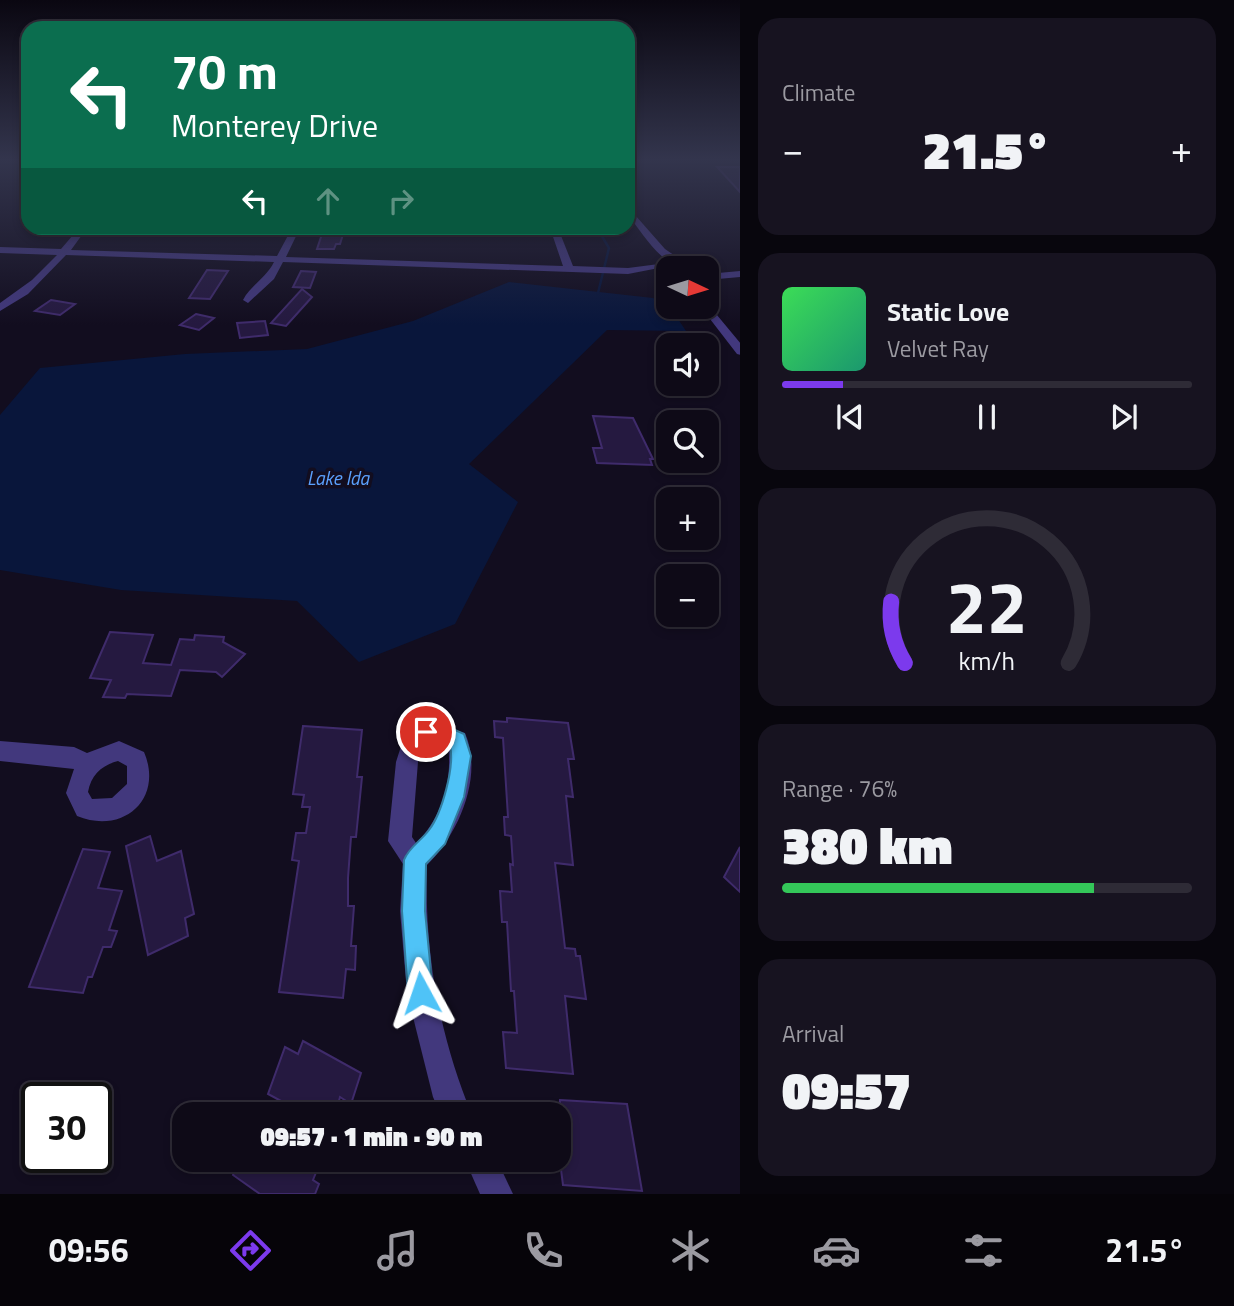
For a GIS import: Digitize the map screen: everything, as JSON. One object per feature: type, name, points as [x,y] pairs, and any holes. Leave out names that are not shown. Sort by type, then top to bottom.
[{"type":"street","points":[[635,218],[662,251],[670,256]]},
{"type":"street","points":[[0,309],[27,290],[65,252],[78,235]]},
{"type":"street","points":[[248,300],[253,291],[271,277],[293,235]]},
{"type":"street","points":[[557,235],[569,268]]},
{"type":"street","points":[[0,250],[569,268],[656,275]]},
{"type":"street","points":[[659,256],[662,251]]},
{"type":"street","points":[[628,271],[656,267]]},
{"type":"street","points":[[715,319],[740,352]]},
{"type":"street","points":[[415,860],[438,837],[454,797],[462,756],[458,740],[444,733],[426,732],[413,740],[407,762],[400,841],[415,860],[413,911],[421,993],[450,1102]]},
{"type":"street","points":[[0,751],[74,757],[88,765]]},
{"type":"street","points":[[486,1172],[497,1194]]},
{"type":"water","name":"Lake Ida","points":[[509,282],[653,298],[656,300],[656,319],[678,319],[686,331],[607,330],[469,464],[518,502],[455,624],[359,662],[297,601],[121,590],[0,570],[0,415],[40,368],[185,354],[307,349],[413,321]]},
{"type":"building","points":[[322,235],[343,235],[340,244],[336,244],[334,249],[317,249]]},
{"type":"building","points":[[207,270],[228,271],[210,299],[189,298]]},
{"type":"building","points":[[301,271],[316,272],[310,288],[293,287]]},
{"type":"building","points":[[302,289],[312,297],[286,326],[271,323]]},
{"type":"building","points":[[51,300],[75,304],[60,315],[35,311]]},
{"type":"building","points":[[196,314],[214,318],[199,330],[180,325]]},
{"type":"building","points":[[265,321],[268,335],[240,338],[237,323]]},
{"type":"building","points":[[593,416],[633,418],[653,459],[650,459],[652,465],[597,463],[593,448],[602,448]]},
{"type":"building","points":[[110,632],[153,635],[143,663],[171,665],[180,639],[194,640],[195,635],[224,637],[223,642],[245,654],[222,677],[216,672],[180,670],[171,696],[127,694],[125,698],[103,697],[111,680],[90,678]]},
{"type":"building","points":[[507,718],[568,723],[574,759],[568,759],[573,797],[566,796],[573,865],[555,863],[565,948],[575,949],[576,956],[580,956],[586,999],[565,996],[573,1074],[506,1068],[503,1032],[517,1033],[514,991],[511,991],[507,922],[502,922],[500,891],[512,892],[510,864],[513,865],[511,836],[505,835],[504,817],[508,817],[503,738],[495,737],[494,721],[507,722]]},
{"type":"building","points":[[303,726],[362,730],[357,777],[362,777],[356,837],[351,837],[348,878],[348,906],[354,906],[351,946],[356,946],[355,970],[346,969],[343,998],[279,992],[299,861],[292,860],[296,833],[306,833],[310,807],[302,807],[304,795],[293,794]]},
{"type":"building","points":[[150,836],[157,861],[181,851],[194,914],[185,918],[188,936],[148,955],[126,846]]},
{"type":"building","points":[[740,847],[740,892],[724,877]]},
{"type":"building","points":[[83,849],[110,852],[98,888],[122,891],[109,930],[117,931],[111,947],[103,947],[83,993],[29,987]]},
{"type":"building","points":[[303,1041],[361,1073],[352,1102],[340,1097],[339,1102],[283,1102],[268,1094],[285,1047],[298,1054]]},
{"type":"building","points":[[560,1100],[627,1104],[642,1191],[563,1185],[561,1172],[571,1172],[571,1102]]},
{"type":"building","points":[[234,1172],[316,1172],[313,1180],[319,1184],[315,1194],[260,1194],[233,1175]]},
{"type":"waterway","points":[[598,293],[609,248],[601,235]]},
{"type":"route","points":[[421,993],[413,911],[415,860],[438,837],[454,797],[462,756],[458,740],[444,733],[426,732]]}]
